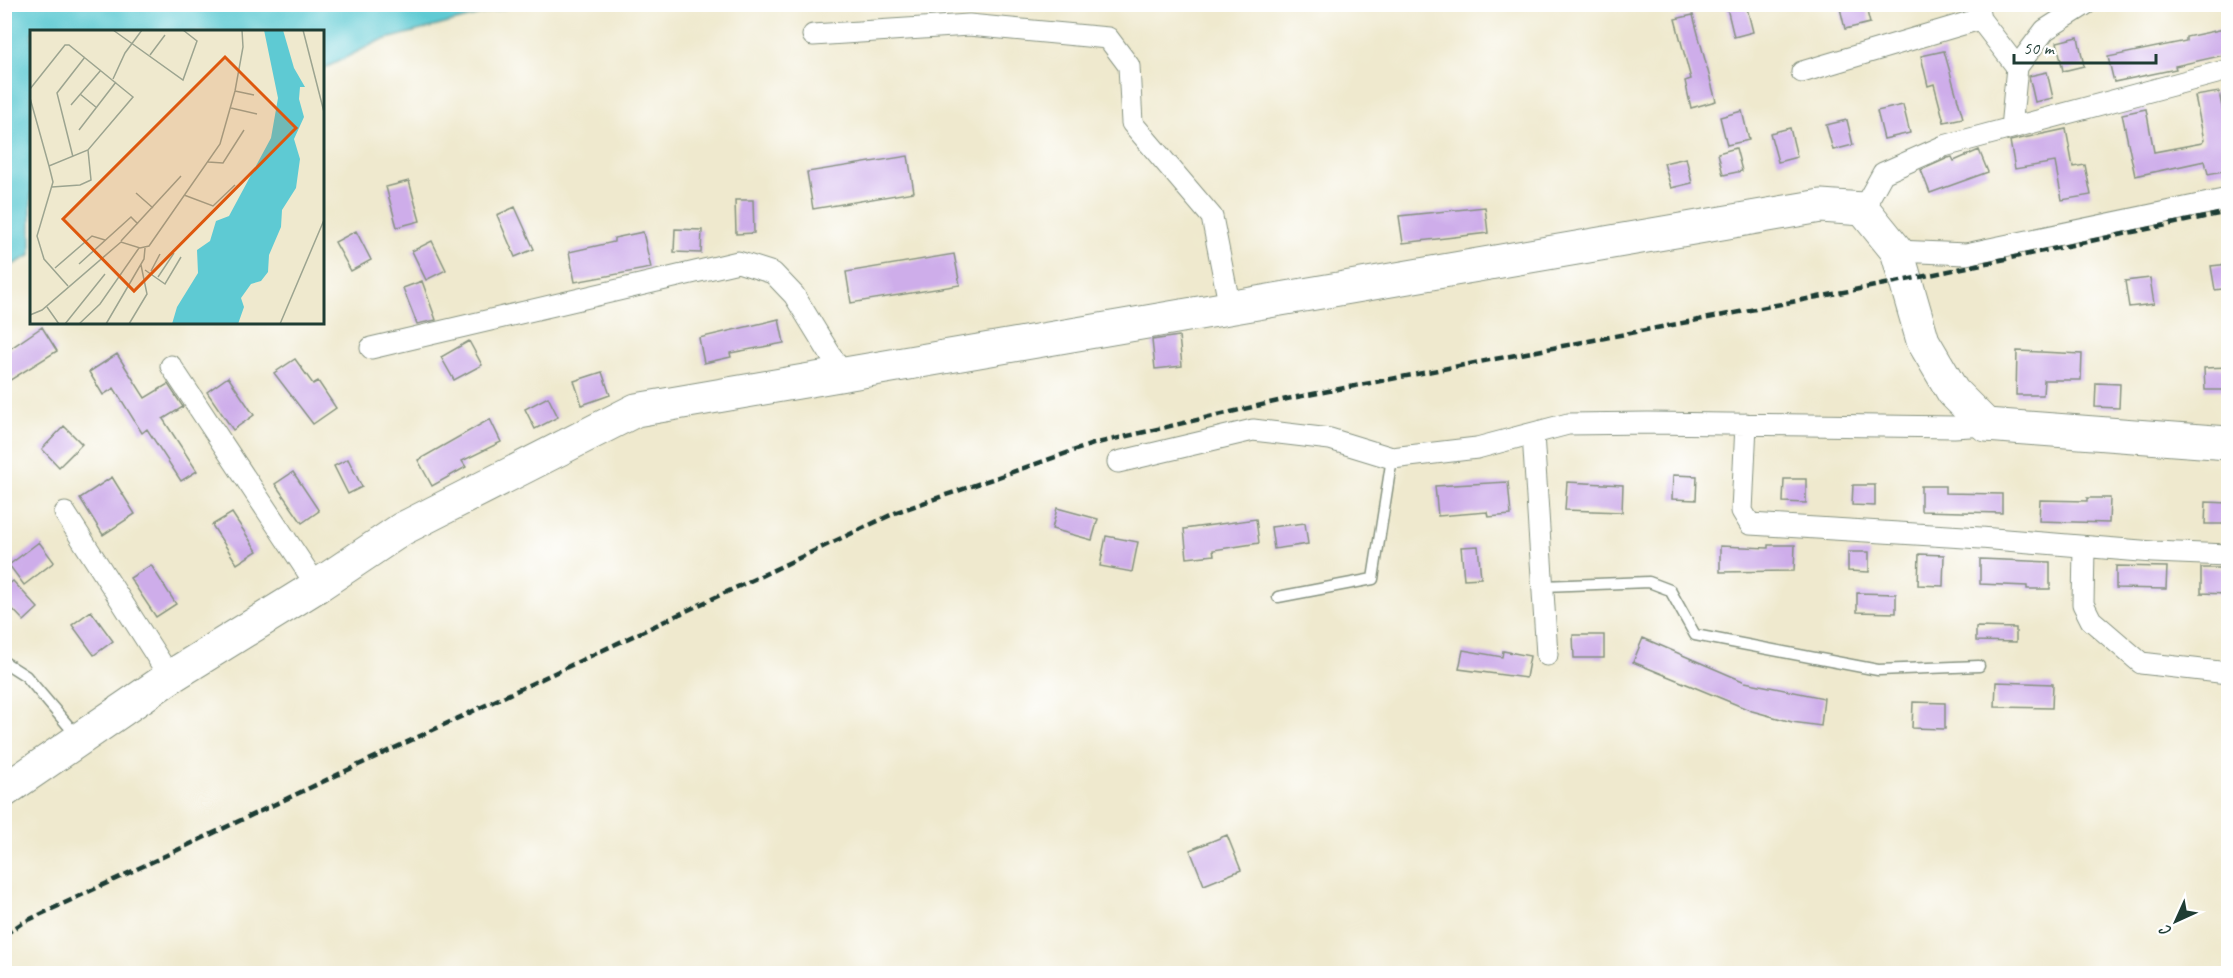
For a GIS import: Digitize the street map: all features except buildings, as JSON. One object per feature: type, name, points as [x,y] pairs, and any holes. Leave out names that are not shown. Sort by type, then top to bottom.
[{"type":"main road","points":[[4,791],[170,677],[317,586],[402,529],[636,410],[1821,206],[1863,210],[1898,251],[1923,341],[1953,392],[1986,425],[2229,442]]},
{"type":"street","points":[[2011,128],[2017,67],[2045,30],[2086,4]]},
{"type":"street","points":[[1802,72],[1978,12],[2017,67]]},
{"type":"street","points":[[813,35],[969,26],[1108,38],[1130,66],[1132,123],[1212,217],[1230,308]]},
{"type":"street","points":[[1863,210],[1883,173],[1944,146],[2229,70]]},
{"type":"street","points":[[1898,251],[1966,254],[2229,199]]},
{"type":"street","points":[[371,348],[738,262],[773,273],[794,295],[843,375]]},
{"type":"street","points":[[171,366],[317,586]]},
{"type":"street","points":[[1118,462],[1253,430],[1330,439],[1392,458],[1477,448],[1568,424],[1954,427],[1986,425]]},
{"type":"street","points":[[1746,424],[1742,511],[1750,524],[2229,555]]},
{"type":"street","points":[[1533,434],[1547,655]]},
{"type":"street","points":[[65,513],[170,677]]},
{"type":"street","points":[[2084,547],[2083,604],[2091,620],[2141,663],[2229,672]]},
{"type":"lane","points":[[1278,597],[1373,579],[1392,458]]},
{"type":"lane","points":[[1543,586],[1649,582],[1670,590],[1695,635],[1878,669],[1979,666]]},
{"type":"lane","points":[[4,662],[26,676],[80,739]]},
{"type":"water","points":[[5,4],[518,4],[379,41],[324,68],[324,30],[30,30],[30,256],[5,269]]},
{"type":"railway","points":[[4,935],[22,923],[897,512],[1093,444],[1287,399],[1906,280],[2228,212]]}]
